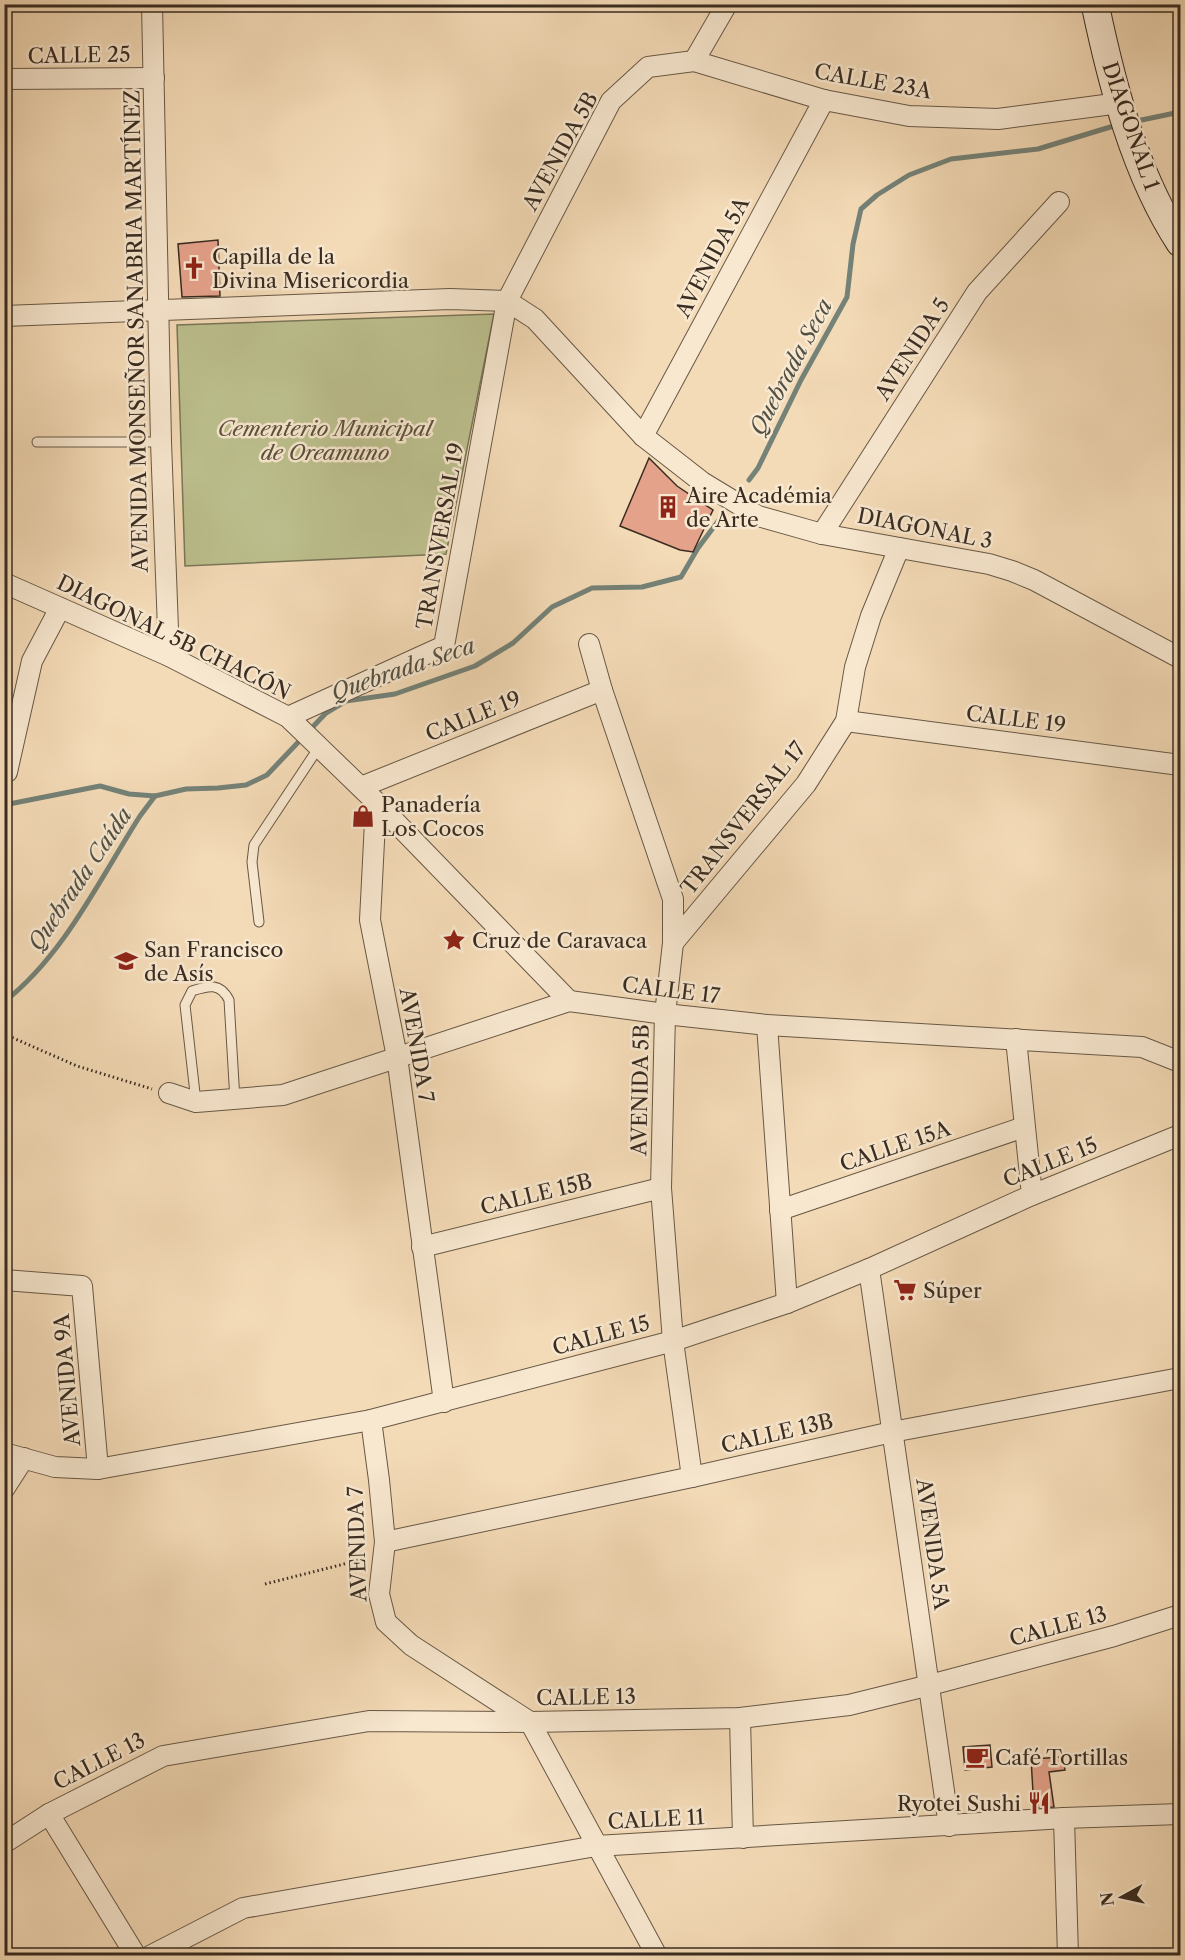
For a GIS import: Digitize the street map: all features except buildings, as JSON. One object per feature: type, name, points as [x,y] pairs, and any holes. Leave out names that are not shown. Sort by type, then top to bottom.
[{"type":"main road","name":"DIAGONAL 1","points":[[1095,4],[1103,45],[1135,148],[1151,191],[1180,243]]},
{"type":"street","points":[[694,61],[728,4]]},
{"type":"street","name":"AVENIDA MONSEÑOR SANABRIA MARTÍNEZ","points":[[159,5],[154,78],[161,442],[169,656]]},
{"type":"street","name":"CALLE 23A","points":[[694,61],[824,100],[909,116],[998,119],[1122,108]]},
{"type":"street","name":"AVENIDA 5B","points":[[507,301],[611,100],[648,67],[694,61]]},
{"type":"street","name":"CALLE 25","points":[[4,79],[154,78]]},
{"type":"street","name":"AVENIDA 5A","points":[[643,436],[824,100]]},
{"type":"street","name":"AVENIDA 5","points":[[822,534],[977,292],[1059,202]]},
{"type":"street","points":[[4,316],[450,299],[507,301]]},
{"type":"street","name":"DIAGONAL 3","points":[[507,301],[536,319],[643,436],[702,482],[758,516],[822,534],[989,564],[1012,571],[1034,580],[1180,658]]},
{"type":"street","name":"TRANSVERSAL 19","points":[[288,717],[444,646],[507,301]]},
{"type":"street","name":"TRANSVERSAL 17","points":[[673,943],[806,784],[846,721],[855,667],[871,616],[899,548]]},
{"type":"street","name":"DIAGONAL 5B CHACÓN","points":[[4,583],[169,656],[288,717],[376,802],[569,1001]]},
{"type":"street","points":[[7,772],[32,661],[60,608]]},
{"type":"street","name":"AVENIDA 5B","points":[[589,644],[602,690],[673,899],[673,943],[665,1014],[661,1188],[673,1341],[692,1477]]},
{"type":"street","name":"CALLE 19","points":[[361,787],[602,690]]},
{"type":"street","name":"CALLE 19","points":[[846,721],[1180,765]]},
{"type":"street","name":"AVENIDA 7","points":[[376,802],[370,920],[397,1057],[444,1402]]},
{"type":"street","name":"CALLE 17","points":[[169,1093],[196,1102],[283,1095],[569,1001],[767,1025],[1142,1047],[1180,1062]]},
{"type":"street","points":[[767,1025],[787,1303]]},
{"type":"street","points":[[1016,1039],[1032,1194]]},
{"type":"street","name":"CALLE 15A","points":[[780,1210],[1024,1127]]},
{"type":"street","name":"CALLE 15","points":[[4,1453],[55,1467],[98,1469],[371,1420],[673,1341],[787,1303],[869,1269],[1032,1194],[1180,1135]]},
{"type":"street","name":"CALLE 15B","points":[[422,1247],[661,1188]]},
{"type":"street","name":"AVENIDA 5A","points":[[869,1269],[949,1826]]},
{"type":"street","name":"AVENIDA 9A","points":[[4,1280],[82,1286],[98,1469]]},
{"type":"street","name":"CALLE 13B","points":[[384,1548],[892,1432],[1180,1378]]},
{"type":"street","name":"AVENIDA 7","points":[[371,1420],[379,1480],[384,1548],[379,1594],[386,1622],[411,1645],[530,1722],[657,1956]]},
{"type":"street","points":[[4,1489],[24,1458]]},
{"type":"street","name":"CALLE 13","points":[[4,1843],[49,1814],[163,1756],[369,1721],[530,1722],[740,1718],[849,1705],[1114,1635],[1180,1615]]},
{"type":"street","points":[[740,1718],[743,1838]]},
{"type":"street","points":[[49,1814],[136,1956]]},
{"type":"street","name":"CALLE 11","points":[[150,1956],[243,1908],[597,1846],[1064,1818],[1180,1814]]},
{"type":"street","points":[[1064,1818],[1068,1956]]},
{"type":"lane","points":[[37,442],[161,442]]},
{"type":"lane","points":[[259,922],[252,862],[255,845],[319,747]]},
{"type":"lane","points":[[196,1102],[185,1005],[192,991],[205,987],[217,987],[224,991],[229,1000],[235,1100]]},
{"type":"path","points":[[4,1034],[77,1066],[114,1079],[169,1093]]},
{"type":"path","points":[[265,1584],[384,1548]]},
{"type":"green space","name":"Cementerio Municipal de Oreamuno","points":[[494,314],[446,554],[185,566],[177,325]]},
{"type":"waterway","name":"Quebrada Seca","points":[[1132,122],[1180,112]]},
{"type":"waterway","name":"Quebrada Seca","points":[[749,480],[758,468],[801,380],[847,297],[853,244],[861,209],[877,195],[909,175],[951,159],[1038,149],[1117,125]]},
{"type":"waterway","name":"Quebrada Seca","points":[[4,805],[100,786],[129,794],[155,796],[186,789],[246,785],[267,775],[326,713],[346,701],[395,694],[475,666],[513,643],[552,607],[592,588],[642,587],[681,577],[698,548],[719,520]]},
{"type":"waterway","name":"Quebrada Caída","points":[[4,1002],[26,983],[63,939],[155,796]]},
{"type":"place","name":"Capilla de la Divina Misericordia","points":[[194,268]]},
{"type":"place","name":"Aire Académia de Arte","points":[[668,507]]},
{"type":"place","name":"Panadería Los Cocos","points":[[363,816]]},
{"type":"place","name":"Cruz de Caravaca","points":[[454,940]]},
{"type":"place","name":"San Francisco de Asís","points":[[126,961]]},
{"type":"place","name":"Súper","points":[[905,1290]]},
{"type":"place","name":"Café Tortillas","points":[[977,1757]]},
{"type":"place","name":"Ryotei Sushi","points":[[1039,1803]]}]
